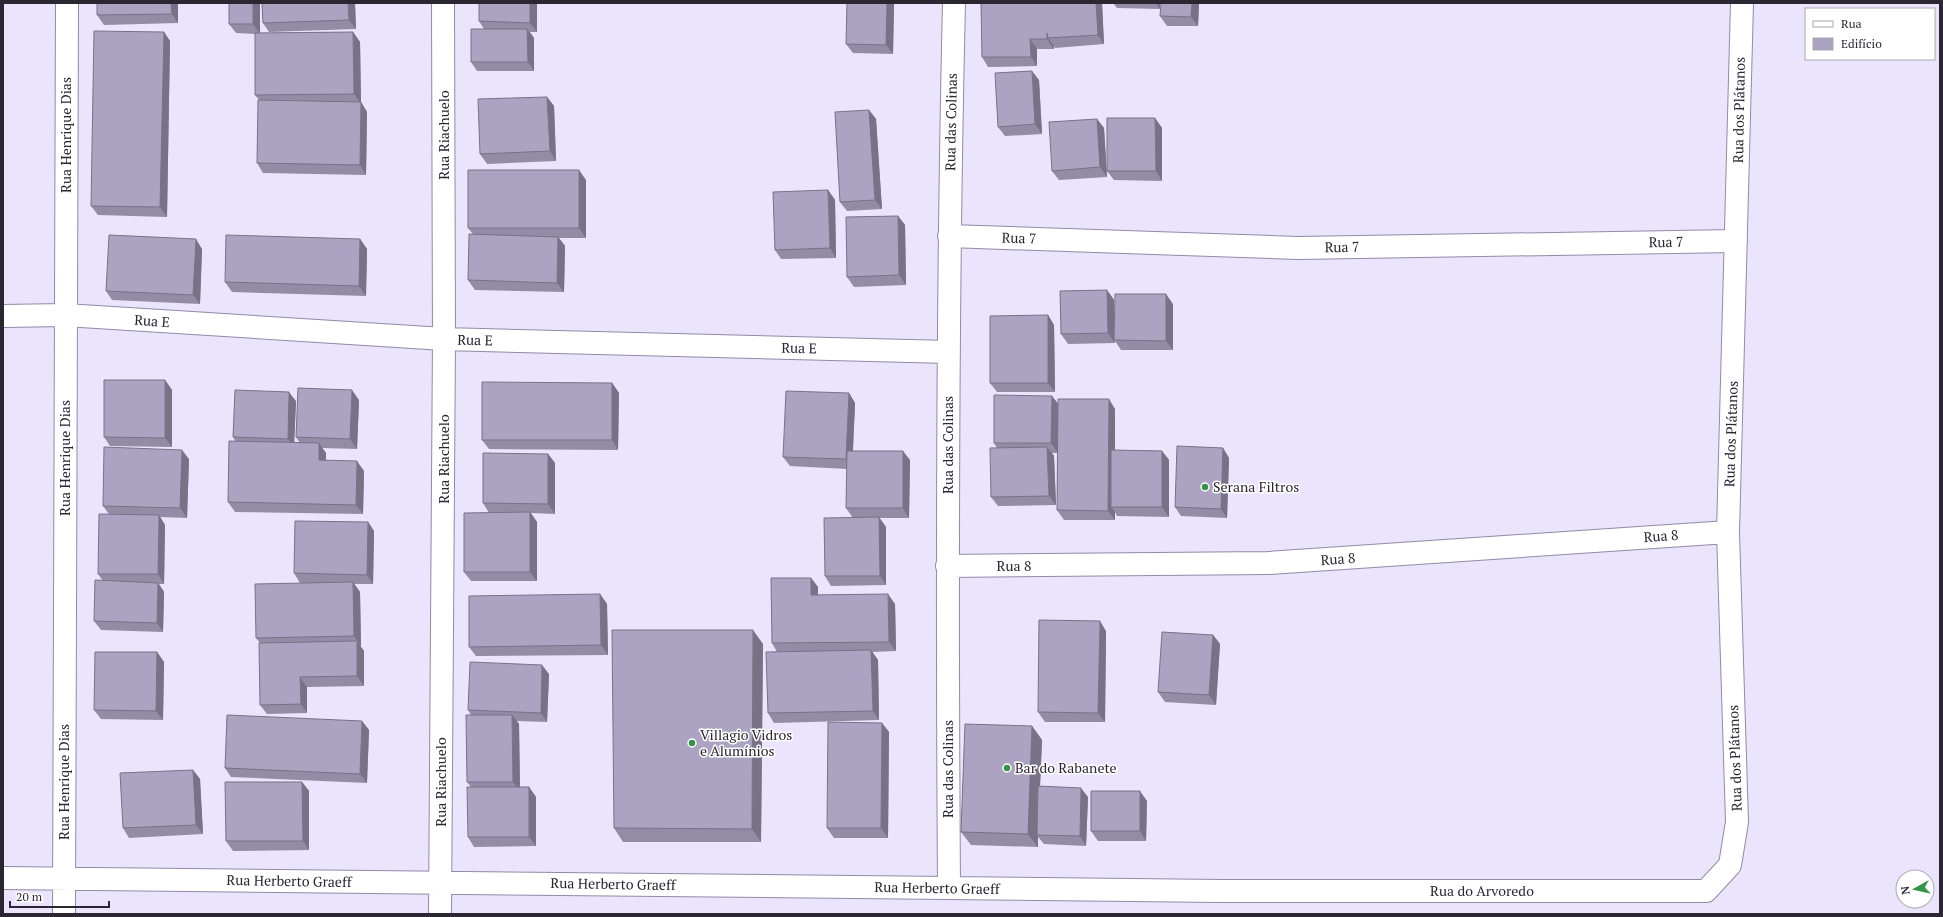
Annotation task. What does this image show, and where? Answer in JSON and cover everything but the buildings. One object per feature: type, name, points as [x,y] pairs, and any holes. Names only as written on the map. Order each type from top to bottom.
[{"type":"street","name":"Rua Henrique Dias","points":[[64,914],[67,3]]},
{"type":"street","name":"Rua Riachuelo","points":[[440,914],[444,339],[443,3]]},
{"type":"street","name":"Rua das Colinas","points":[[949,888],[947,566],[948,352],[954,3]]},
{"type":"street","name":"Rua dos Plátanos","points":[[1730,865],[1737,822],[1728,532],[1742,3]]},
{"type":"street","name":"Rua 7","points":[[949,236],[1298,248],[1736,241]]},
{"type":"street","name":"Rua E","points":[[3,316],[65,315],[444,339],[948,352]]},
{"type":"street","name":"Rua 8","points":[[947,566],[1268,563],[1728,532]]},
{"type":"street","name":"Rua do Arvoredo","points":[[1222,890],[1706,891],[1730,865]]},
{"type":"street","name":"Rua Herberto Graeff","points":[[3,878],[1222,890]]},
{"type":"place","name":"Serana Filtros","points":[[1205,487]]},
{"type":"place","name":"Villagio Vidros e Alumínios","points":[[692,743]]},
{"type":"place","name":"Bar do Rabanete","points":[[1007,768]]}]
